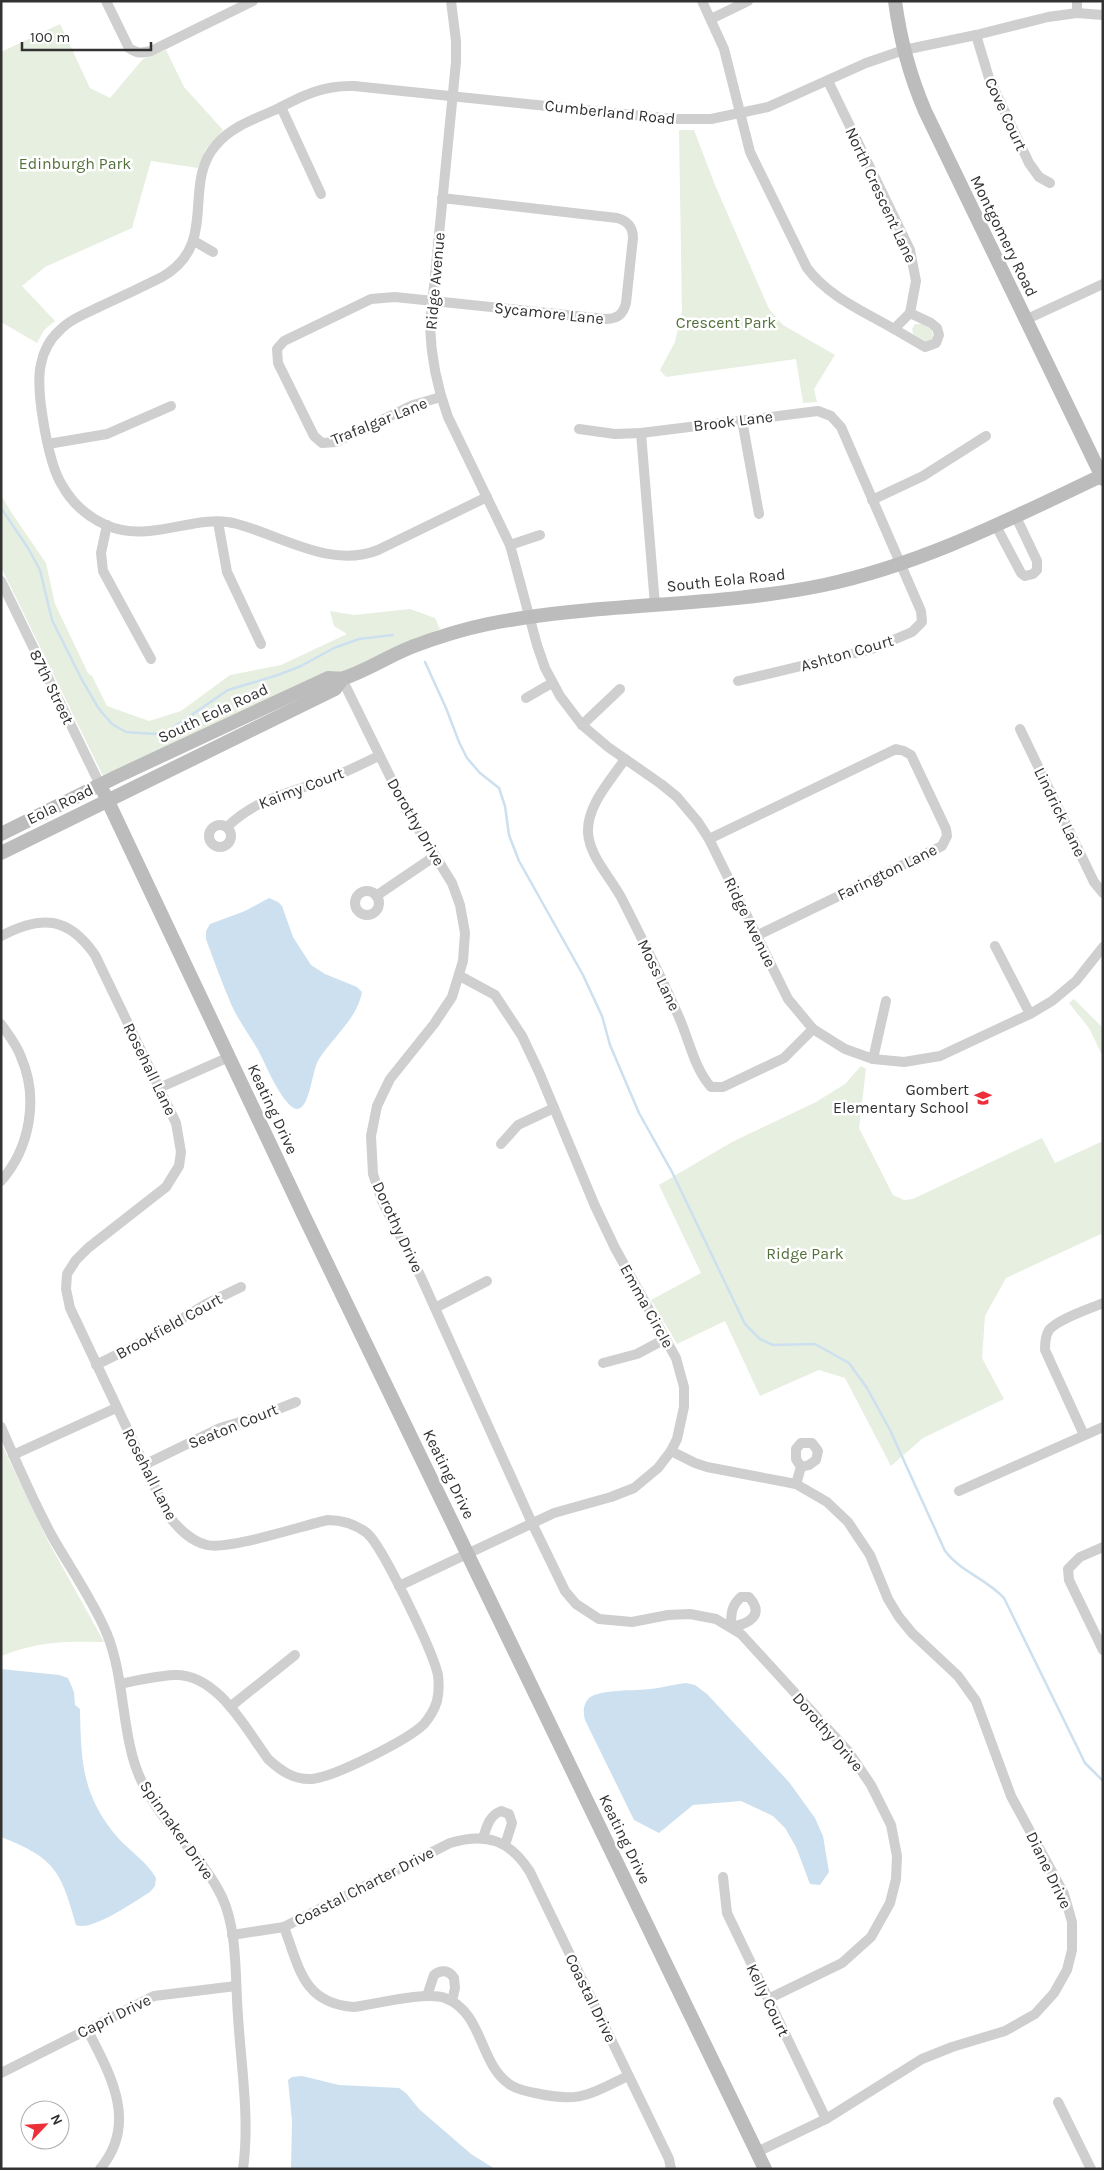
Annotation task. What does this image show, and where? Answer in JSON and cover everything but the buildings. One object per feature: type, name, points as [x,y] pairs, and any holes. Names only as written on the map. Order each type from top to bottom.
[{"type":"street","points":[[106,1],[129,48],[135,53],[151,52],[252,1]]},
{"type":"street","name":"Ridge Avenue","points":[[451,1],[456,40],[453,96],[432,301],[430,326],[432,353],[440,397],[451,424],[510,545],[537,645],[552,683],[570,711],[582,725],[677,797],[694,817],[709,839],[788,999],[813,1029],[845,1050],[873,1059],[911,1062],[940,1056],[1030,1014],[1052,1001],[1070,988],[1101,953]]},
{"type":"street","points":[[702,1],[724,49],[750,152],[808,268],[819,282],[838,297],[925,347],[936,343],[939,335],[937,328],[910,313],[894,329]]},
{"type":"street","points":[[711,19],[748,1]]},
{"type":"street","name":"Montgomery Road","points":[[895,1],[910,73],[925,111],[1102,476]]},
{"type":"street","points":[[1077,1],[1077,13]]},
{"type":"street","name":"Cumberland Road","points":[[487,497],[378,550],[359,556],[326,554],[236,524],[218,522],[148,532],[127,530],[107,525],[82,510],[68,494],[56,473],[48,444],[39,378],[41,363],[52,339],[68,322],[171,272],[185,259],[194,241],[205,163],[214,146],[229,132],[318,90],[337,86],[672,119],[711,119],[768,107],[866,63],[904,50],[1048,17],[1077,13],[1103,15]]},
{"type":"street","name":"Cove Court","points":[[976,35],[988,78],[1029,164],[1039,177],[1050,184]]},
{"type":"street","name":"North Crescent Lane","points":[[828,80],[910,250],[916,281],[910,313]]},
{"type":"street","points":[[281,106],[322,194]]},
{"type":"street","name":"Sycamore Lane","points":[[432,301],[605,319],[616,318],[625,310],[634,238],[628,223],[617,218],[442,198]]},
{"type":"street","points":[[194,241],[213,252]]},
{"type":"street","points":[[1025,320],[1103,284]]},
{"type":"street","name":"Trafalgar Lane","points":[[432,301],[387,296],[371,299],[284,341],[277,349],[278,363],[314,436],[322,443],[336,442],[413,405],[440,397]]},
{"type":"street","points":[[48,444],[107,434],[171,406]]},
{"type":"street","name":"Brook Lane","points":[[579,430],[615,434],[641,433],[818,411],[831,416],[841,427],[901,565]]},
{"type":"street","points":[[742,420],[759,514]]},
{"type":"street","points":[[641,433],[655,605]]},
{"type":"street","points":[[872,500],[923,476],[986,436]]},
{"type":"street","name":"South Eola Road","points":[[103,793],[335,689],[342,679],[415,645],[485,625],[530,618],[798,590],[864,576],[901,565],[949,547],[1102,476]]},
{"type":"street","points":[[996,526],[1021,573],[1025,576],[1033,574],[1037,570],[1037,561],[1016,516]]},
{"type":"street","points":[[218,522],[227,572],[261,644]]},
{"type":"street","points":[[107,525],[101,553],[103,571],[151,659]]},
{"type":"street","points":[[510,545],[540,535]]},
{"type":"street","name":"Ashton Court","points":[[738,681],[872,649],[912,632],[922,622],[921,611],[901,565]]},
{"type":"street","name":"87th Street","points":[[1,580],[103,793]]},
{"type":"street","name":"Dorothy Drive","points":[[342,679],[406,809],[452,884],[464,920],[465,947],[460,976],[452,997],[390,1079],[377,1106],[370,1136],[372,1168],[377,1188],[435,1308],[532,1523],[565,1591],[576,1604],[599,1619],[632,1622],[668,1615],[690,1614],[716,1619],[741,1634],[858,1765],[888,1817],[894,1836],[897,1856],[893,1896],[883,1918],[867,1941],[842,1963],[768,1999]]},
{"type":"street","points":[[526,698],[552,683]]},
{"type":"street","points":[[582,725],[620,689]]},
{"type":"street","name":"Lindrick Lane","points":[[1020,729],[1094,882],[1103,893]]},
{"type":"street","name":"Farington Lane","points":[[709,839],[896,749],[904,751],[911,756],[944,822],[947,836],[942,846],[756,936]]},
{"type":"street","name":"Kaimy Court","points":[[227,827],[239,816],[261,802],[331,778],[379,756]]},
{"type":"street","name":"Moss Lane","points":[[625,759],[591,812],[588,829],[589,842],[626,909],[677,1012],[702,1077],[711,1087],[723,1087],[788,1055],[813,1029]]},
{"type":"street","name":"Eola Road","points":[[1,834],[103,793]]},
{"type":"street","name":"Eola Road","points":[[1,853],[103,793]]},
{"type":"street","name":"Keating Drive","points":[[103,793],[765,2169]]},
{"type":"street","points":[[376,896],[435,856]]},
{"type":"street","name":"Rosehall Lane","points":[[1,936],[30,923],[46,922],[61,925],[86,942],[95,955],[176,1123],[181,1152],[175,1174],[166,1187],[88,1248],[76,1260],[68,1274],[66,1289],[70,1308],[168,1515],[179,1529],[194,1540],[208,1545],[222,1545],[328,1520],[340,1520],[352,1524],[373,1540],[381,1551],[434,1663],[438,1676],[439,1690],[433,1713],[411,1735],[339,1771],[311,1779],[298,1778],[286,1774],[268,1759],[230,1708],[215,1690],[205,1683],[191,1677],[176,1674],[120,1684]]},
{"type":"street","points":[[995,946],[1030,1014]]},
{"type":"street","name":"Emma Circle","points":[[399,1586],[561,1510],[611,1497],[634,1488],[658,1468],[672,1450],[683,1416],[684,1387],[679,1367],[594,1206],[530,1053],[503,1004],[490,991],[460,976]]},
{"type":"street","points":[[873,1059],[886,1001]]},
{"type":"street","points":[[1,1024],[21,1056],[28,1075],[30,1105],[29,1127],[20,1153],[1,1181]]},
{"type":"street","points":[[159,1088],[229,1056]]},
{"type":"street","points":[[501,1144],[518,1125],[554,1108]]},
{"type":"street","points":[[435,1308],[487,1281]]},
{"type":"street","name":"Brookfield Court","points":[[96,1365],[150,1338],[206,1304],[241,1287]]},
{"type":"street","points":[[1084,1435],[1045,1345],[1046,1336],[1054,1326],[1103,1303]]},
{"type":"street","points":[[603,1363],[637,1354],[665,1339]]},
{"type":"street","name":"Seaton Court","points":[[144,1465],[220,1428],[263,1415],[296,1402]]},
{"type":"street","points":[[13,1455],[116,1408]]},
{"type":"street","name":"Spinnaker Drive","points":[[1,1426],[46,1524],[99,1618],[115,1658],[130,1744],[141,1782],[213,1880],[223,1899],[232,1935],[236,1986],[246,2132],[243,2169]]},
{"type":"street","points":[[959,1491],[1103,1427]]},
{"type":"street","name":"Diane Drive","points":[[672,1450],[695,1463],[708,1467],[796,1484],[827,1502],[848,1522],[870,1555],[888,1599],[899,1618],[912,1633],[958,1676],[974,1697],[982,1713],[1012,1796],[1064,1894],[1071,1916],[1073,1936],[1067,1970],[1054,1993],[1035,2014],[1005,2031],[952,2047],[922,2059],[826,2119],[757,2152]]},
{"type":"street","points":[[796,1484],[801,1467]]},
{"type":"street","points":[[1103,1547],[1080,1557],[1068,1569],[1069,1580],[1103,1650]]},
{"type":"street","points":[[230,1708],[295,1655]]},
{"type":"street","points":[[483,1838],[489,1820],[495,1813],[501,1811],[509,1814],[512,1823],[505,1845]]},
{"type":"street","name":"Coastal Charter Drive","points":[[232,1935],[284,1927],[450,1843],[463,1839],[483,1838],[495,1841]]},
{"type":"street","name":"Coastal Drive","points":[[495,1841],[515,1851],[530,1872],[672,2169]]},
{"type":"street","name":"Kelly Court","points":[[723,1877],[727,1913],[826,2119]]},
{"type":"street","points":[[284,1927],[304,1980],[314,1993],[331,2003],[354,2007],[427,1996],[439,1996],[452,2001],[473,2022],[500,2076],[518,2089],[569,2099],[591,2094],[628,2076]]},
{"type":"street","points":[[427,1996],[434,1975],[446,1971],[454,1978],[455,1988],[452,2001]]},
{"type":"street","name":"Capri Drive","points":[[1,2073],[154,1996],[236,1986]]},
{"type":"street","points":[[87,2029],[114,2084],[119,2109],[114,2147],[109,2159],[100,2169]]},
{"type":"street","points":[[1058,2102],[1091,2169]]},
{"type":"green space","name":"Edinburgh Park","points":[[60,24],[90,88],[110,98],[143,59],[166,50],[184,87],[223,130],[206,149],[198,168],[151,161],[132,228],[45,267],[22,286],[55,321],[44,330],[37,343],[1,322],[1,52]]},
{"type":"green space","name":"Crescent Park","points":[[679,130],[694,130],[715,185],[769,309],[783,325],[835,355],[814,389],[817,402],[803,403],[796,359],[666,377],[660,370],[675,342],[682,311]]},
{"type":"green space","points":[[915,324],[922,324],[932,330],[933,338],[927,342],[913,334],[912,329]]},
{"type":"green space","points":[[1,495],[46,563],[55,604],[88,673],[92,676],[107,706],[149,721],[181,711],[230,675],[281,665],[347,634],[334,626],[330,611],[354,615],[410,609],[435,618],[440,629],[105,780],[1,567]]},
{"type":"green space","points":[[1074,999],[1103,1028],[1103,1057],[1089,1028],[1069,1003]]},
{"type":"green space","name":"Ridge Park","points":[[861,1066],[866,1069],[859,1128],[893,1195],[904,1200],[913,1199],[1042,1138],[1055,1163],[1103,1141],[1103,1233],[1006,1278],[985,1316],[982,1358],[1004,1399],[923,1438],[891,1466],[845,1378],[819,1370],[760,1396],[725,1321],[677,1344],[651,1300],[701,1273],[659,1185],[732,1142],[816,1102],[845,1084]]},
{"type":"green space","points":[[1,1443],[48,1541],[104,1642],[52,1643],[28,1647],[1,1656]]},
{"type":"water","points":[[269,898],[282,906],[293,937],[311,965],[325,974],[357,987],[362,992],[350,1019],[319,1059],[305,1103],[297,1109],[293,1108],[279,1092],[258,1050],[234,1010],[206,939],[206,931],[210,924],[245,911]]},
{"type":"water","points":[[1,1669],[59,1675],[68,1678],[74,1692],[75,1705],[80,1709],[83,1762],[86,1778],[97,1808],[119,1839],[148,1867],[156,1878],[155,1886],[150,1892],[92,1924],[76,1925],[66,1891],[60,1879],[45,1860],[33,1852],[1,1837]]},
{"type":"water","points":[[686,1683],[695,1685],[707,1694],[789,1782],[815,1818],[823,1836],[829,1872],[820,1885],[810,1884],[796,1847],[785,1828],[773,1816],[741,1801],[693,1805],[659,1833],[634,1820],[585,1720],[586,1703],[589,1698],[601,1693],[651,1689]]},
{"type":"water","points":[[302,2076],[339,2085],[399,2088],[406,2093],[419,2109],[471,2154],[495,2169],[291,2169],[292,2121],[288,2080],[292,2077]]},
{"type":"waterway","points":[[1,508],[28,548],[40,570],[52,620],[82,680],[99,709],[112,724],[126,732],[155,734],[168,731],[228,690],[278,675],[301,666],[334,648],[359,639],[393,635]]},
{"type":"waterway","points":[[425,662],[467,758],[480,773],[499,788],[505,806],[509,835],[519,861],[583,975],[602,1016],[610,1045],[639,1113],[672,1172],[745,1324],[760,1339],[773,1345],[815,1344],[849,1363],[867,1388],[890,1430],[945,1551],[958,1564],[989,1585],[1004,1598],[1085,1763],[1103,1781]]},
{"type":"place","name":"Gombert Elementary School","points":[[983,1098]]}]
